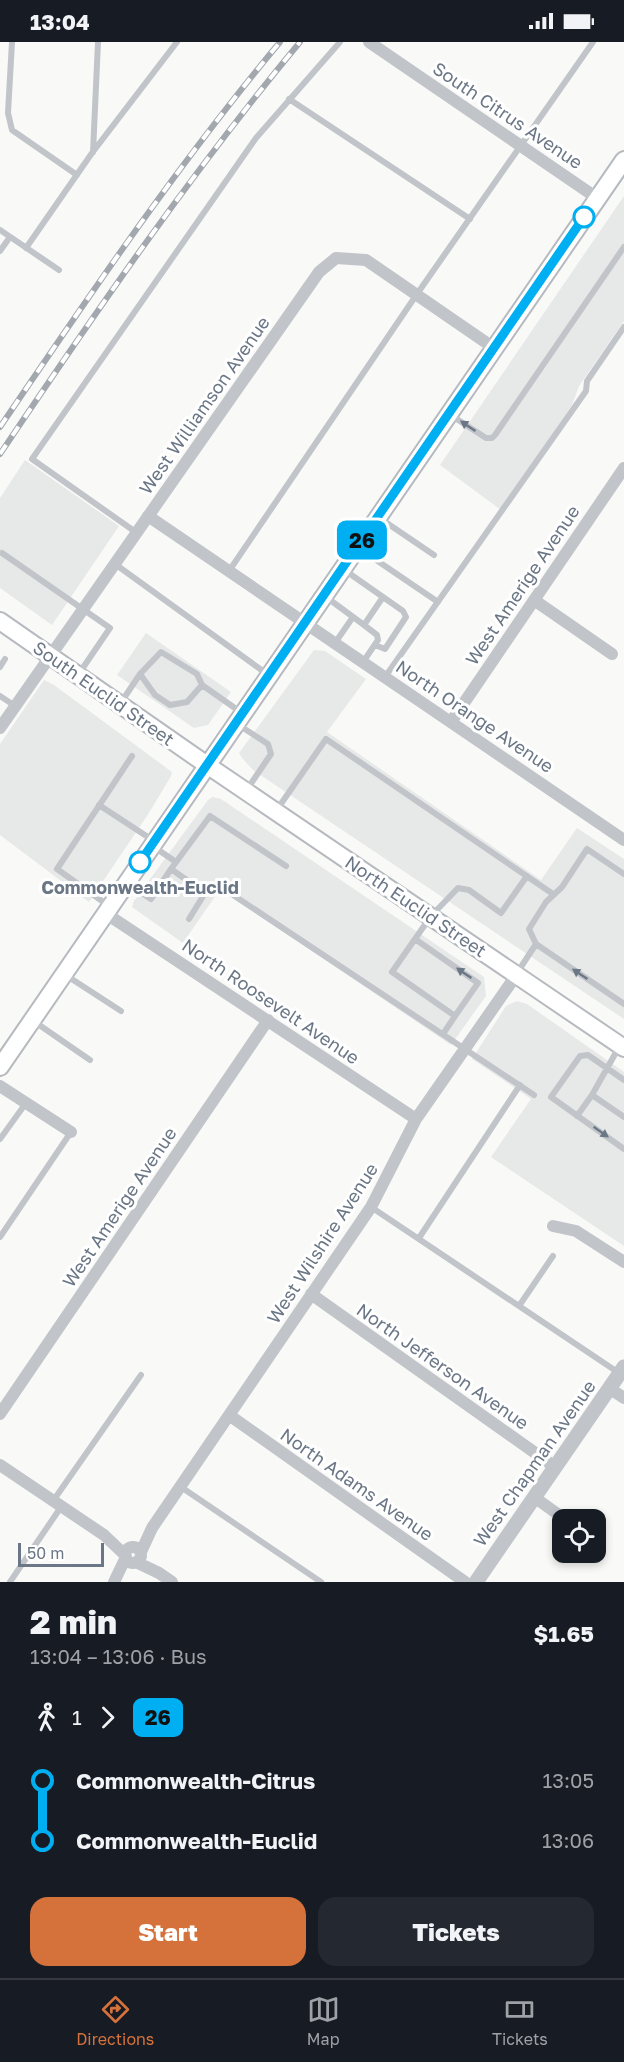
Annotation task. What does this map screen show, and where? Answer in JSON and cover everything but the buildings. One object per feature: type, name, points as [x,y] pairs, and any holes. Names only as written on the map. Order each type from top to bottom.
[{"type":"main road","points":[[0,1066],[624,160]]},
{"type":"main road","name":"South Euclid Street","points":[[0,621],[207,765]]},
{"type":"main road","name":"North Euclid Street","points":[[207,765],[622,1046]]},
{"type":"street","name":"South Citrus Avenue","points":[[369,42],[597,198]]},
{"type":"street","name":"West Williamson Avenue","points":[[0,728],[319,272],[336,258],[366,260],[494,348]]},
{"type":"street","name":"West Amerige Avenue","points":[[450,722],[534,600],[620,484],[624,468]]},
{"type":"street","name":"North Orange Avenue","points":[[148,516],[624,840]]},
{"type":"street","points":[[534,600],[612,654]]},
{"type":"street","name":"North Roosevelt Avenue","points":[[107,910],[417,1119]]},
{"type":"street","name":"West Wilshire Avenue","points":[[114,1582],[371,1207],[417,1119],[517,974]]},
{"type":"street","name":"West Amerige Avenue","points":[[0,1414],[268,1020]]},
{"type":"street","points":[[0,1086],[71,1132]]},
{"type":"street","points":[[553,1226],[576,1231],[624,1262]]},
{"type":"street","name":"North Jefferson Avenue","points":[[311,1294],[555,1467]]},
{"type":"street","name":"West Chapman Avenue","points":[[476,1582],[622,1370]]},
{"type":"street","points":[[609,1388],[624,1398]]},
{"type":"street","name":"North Adams Avenue","points":[[229,1415],[465,1582]]},
{"type":"street","points":[[0,1465],[172,1582]]},
{"type":"street","points":[[534,1497],[552,1510]]},
{"type":"lane","points":[[12,42],[8,113],[12,130],[77,175]]},
{"type":"lane","points":[[93,153],[98,42]]},
{"type":"lane","points":[[26,248],[93,153],[177,42]]},
{"type":"lane","points":[[136,533],[32,459],[256,138],[340,42]]},
{"type":"lane","points":[[229,571],[417,294],[593,42]]},
{"type":"lane","points":[[289,99],[470,219]]},
{"type":"lane","points":[[0,230],[59,270]]},
{"type":"lane","points":[[0,251],[10,237]]},
{"type":"lane","points":[[449,413],[486,438],[492,438],[624,248]]},
{"type":"lane","points":[[385,677],[586,391],[587,381],[624,327]]},
{"type":"lane","points":[[378,517],[434,555]]},
{"type":"lane","points":[[357,547],[438,602]]},
{"type":"lane","points":[[2,553],[110,628],[78,675]]},
{"type":"lane","points":[[115,564],[269,675]]},
{"type":"lane","points":[[342,568],[403,611],[406,617],[385,649],[375,645]]},
{"type":"lane","points":[[323,596],[377,635],[378,640],[363,662]]},
{"type":"lane","points":[[364,625],[382,597]]},
{"type":"lane","points":[[335,643],[353,617]]},
{"type":"lane","points":[[120,704],[140,675],[161,652],[197,674],[202,685],[268,744],[271,754],[246,791]]},
{"type":"lane","points":[[0,667],[5,659]]},
{"type":"lane","points":[[140,675],[155,695],[170,705],[188,702],[202,685]]},
{"type":"lane","points":[[0,696],[15,706]]},
{"type":"lane","points":[[276,812],[326,740],[553,894]]},
{"type":"lane","points":[[107,910],[57,869],[132,756]]},
{"type":"lane","points":[[99,805],[176,862]]},
{"type":"lane","points":[[126,883],[151,899],[210,816],[286,866]]},
{"type":"lane","points":[[624,874],[587,849],[562,887],[553,894],[529,929],[536,944],[624,1004]]},
{"type":"lane","points":[[171,869],[205,893],[189,919]]},
{"type":"lane","points":[[455,1016],[392,972],[431,916],[458,888],[469,890],[501,913],[527,876]]},
{"type":"lane","points":[[221,887],[534,1095]]},
{"type":"lane","points":[[415,939],[478,982],[442,1034]]},
{"type":"lane","points":[[517,974],[536,944]]},
{"type":"lane","points":[[63,974],[121,1011]]},
{"type":"lane","points":[[32,1020],[90,1060]]},
{"type":"lane","points":[[577,1116],[622,1046]]},
{"type":"lane","points":[[624,1080],[588,1055],[580,1056],[551,1097],[624,1149]]},
{"type":"lane","points":[[419,1238],[520,1085]]},
{"type":"lane","points":[[592,1095],[624,1117]]},
{"type":"lane","points":[[0,1138],[26,1103]]},
{"type":"lane","points":[[0,1237],[71,1132]]},
{"type":"lane","points":[[371,1207],[519,1306],[622,1370]]},
{"type":"lane","points":[[0,1218],[8,1224]]},
{"type":"lane","points":[[519,1306],[553,1256]]},
{"type":"lane","points":[[10,1582],[57,1504],[141,1375]]},
{"type":"lane","points":[[180,1486],[321,1582]]},
{"type":"shaded area","points":[[624,196],[624,321],[579,386],[572,405],[501,510],[440,465]]},
{"type":"shaded area","points":[[25,460],[119,526],[52,625],[0,588],[0,498]]},
{"type":"shaded area","points":[[146,633],[231,692],[208,725],[194,728],[117,675]]},
{"type":"shaded area","points":[[314,650],[325,651],[366,679],[327,732],[541,880],[577,828],[624,859],[624,1019],[253,770],[242,758],[239,753]]},
{"type":"shaded area","points":[[44,680],[172,772],[149,813],[89,902],[0,835],[0,744]]},
{"type":"shaded area","points":[[212,797],[221,799],[484,977],[486,996],[451,1045],[220,889],[183,943],[132,907],[134,901]]},
{"type":"shaded area","points":[[517,1001],[527,1004],[624,1072],[624,1246],[491,1157],[531,1099],[472,1059],[506,1006]]},
{"type":"railway","points":[[0,427],[170,183],[280,42]]},
{"type":"railway","points":[[0,454],[182,193],[300,42]]},
{"type":"bus line","name":"26","points":[[140,862],[584,217]]},
{"type":"place","name":"Commonwealth-Euclid","points":[[140,862]]}]
